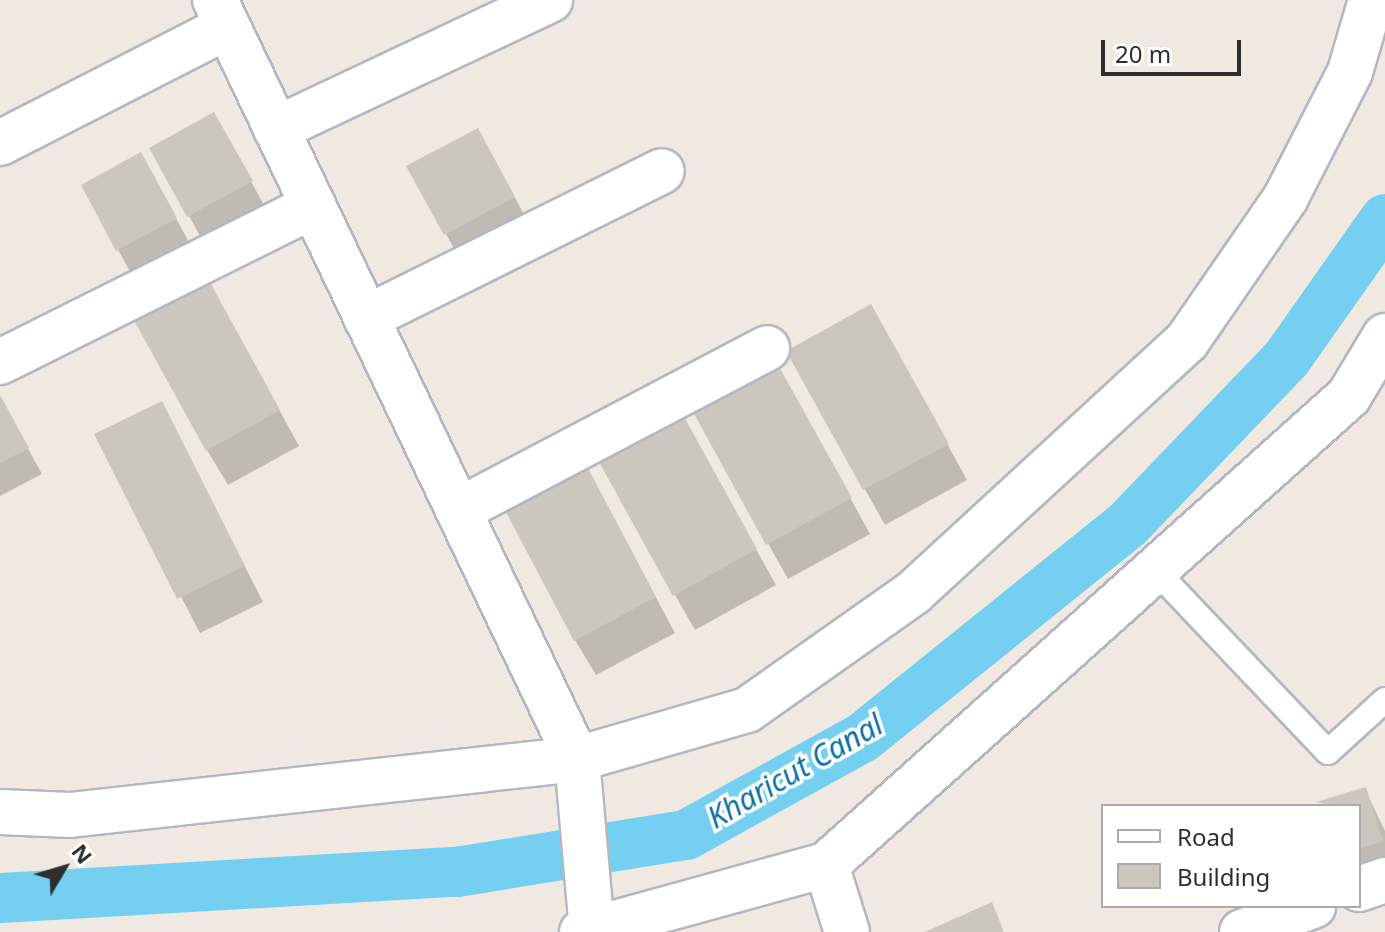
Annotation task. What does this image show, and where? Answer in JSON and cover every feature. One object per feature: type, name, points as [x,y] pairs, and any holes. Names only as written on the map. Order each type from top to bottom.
[{"type":"street","points":[[276,129],[550,0]]},
{"type":"street","points":[[0,812],[70,815],[577,759],[747,710],[914,592],[1187,341],[1285,199],[1350,72],[1371,0]]},
{"type":"street","points":[[0,143],[221,14],[577,759],[588,917],[826,865],[1349,396],[1385,336]]},
{"type":"street","points":[[366,318],[662,171]]},
{"type":"street","points":[[0,362],[313,206]]},
{"type":"street","points":[[459,510],[767,348]]},
{"type":"street","points":[[826,865],[847,932]]},
{"type":"street","points":[[1361,888],[1385,880]]},
{"type":"street","points":[[1242,932],[1308,908]]},
{"type":"lane","points":[[1155,570],[1328,752],[1385,700]]},
{"type":"building","points":[[214,112],[253,181],[187,217],[149,148]]},
{"type":"building","points":[[478,128],[515,197],[444,235],[406,166]]},
{"type":"building","points":[[141,152],[177,218],[116,251],[81,185]]},
{"type":"building","points":[[206,275],[280,410],[206,451],[131,315]]},
{"type":"building","points":[[871,304],[949,444],[863,490],[786,351]]},
{"type":"building","points":[[772,354],[852,498],[766,545],[687,401]]},
{"type":"building","points":[[0,395],[29,448],[0,463]]},
{"type":"building","points":[[162,401],[245,566],[177,599],[94,434]]},
{"type":"building","points":[[677,404],[757,549],[673,596],[593,451]]},
{"type":"building","points":[[580,453],[656,597],[574,641],[498,497]]},
{"type":"building","points":[[1366,787],[1383,841],[1361,848],[1361,804],[1316,802]]},
{"type":"building","points":[[992,902],[1004,932],[925,932]]},
{"type":"waterway","name":"Kharicut Canal","points":[[0,898],[457,872],[686,835],[862,738],[1128,524],[1287,358],[1385,219]]}]
